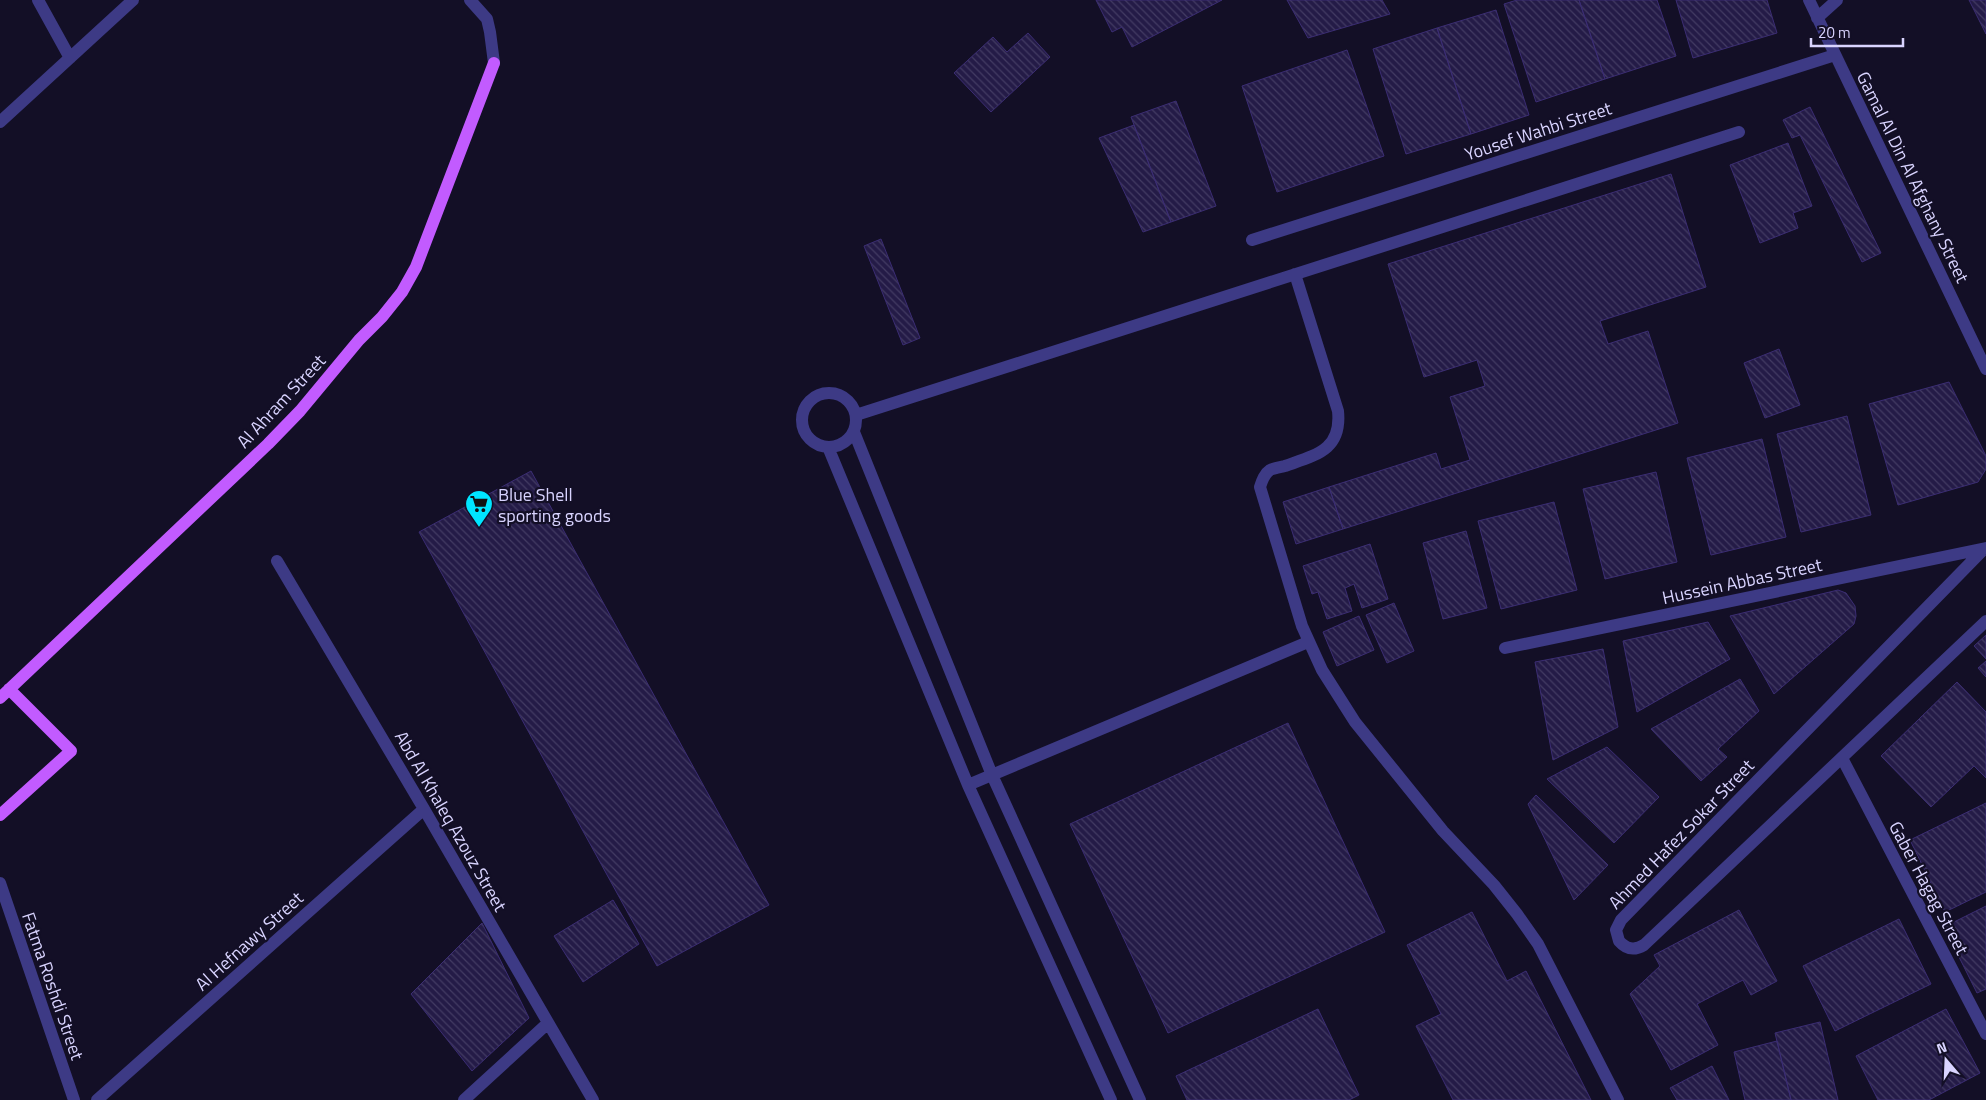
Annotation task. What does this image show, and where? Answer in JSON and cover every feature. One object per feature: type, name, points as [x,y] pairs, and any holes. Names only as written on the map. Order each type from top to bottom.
[{"type":"main road","name":"Al Ahram Street","points":[[5,694],[268,444],[300,411],[402,292],[416,267],[494,63]]},
{"type":"main road","points":[[0,815],[71,751],[5,694]]},
{"type":"street","points":[[38,0],[70,58]]},
{"type":"street","points":[[0,122],[133,0]]},
{"type":"street","points":[[470,0],[486,19],[490,32],[494,63]]},
{"type":"street","name":"Gamal Al Din Al Afghany Street","points":[[1809,0],[1986,369]]},
{"type":"street","points":[[1817,18],[1837,0]]},
{"type":"street","name":"Yousef Wahbi Street","points":[[1252,240],[1835,55]]},
{"type":"street","points":[[856,415],[1739,132]]},
{"type":"street","points":[[1295,274],[1338,411],[1339,424],[1336,436],[1329,446],[1319,454],[1270,470],[1263,478],[1260,487],[1296,609],[1308,642],[1322,670],[1355,722],[1443,831],[1494,885],[1538,944],[1618,1100]]},
{"type":"street","points":[[854,432],[841,444],[828,447],[816,444],[804,431],[802,415],[805,406],[818,395],[834,393],[843,396],[849,401],[856,415],[854,432],[992,775],[1140,1100]]},
{"type":"street","points":[[828,447],[968,785],[1111,1100]]},
{"type":"street","name":"Hussein Abbas Street","points":[[1506,648],[1985,548]]},
{"type":"street","name":"Ahmed Hafez Sokar Street","points":[[1985,548],[1621,920],[1616,930],[1619,941],[1633,949],[1644,945],[1986,620]]},
{"type":"street","name":"Abd Al Khaleq Azouz Street","points":[[277,561],[593,1100]]},
{"type":"street","points":[[968,785],[1308,642]]},
{"type":"street","name":"Gaber Hagag Street","points":[[1842,758],[1986,1034]]},
{"type":"street","name":"Al Hefnawy Street","points":[[97,1100],[424,809]]},
{"type":"street","name":"Fatma Roshdi Street","points":[[0,883],[74,1100]]},
{"type":"street","points":[[464,1100],[548,1023]]},
{"type":"building","points":[[1096,0],[1222,0],[1132,47],[1122,27],[1112,32]]},
{"type":"building","points":[[1287,0],[1382,0],[1390,14],[1308,38]]},
{"type":"building","points":[[1517,0],[1579,0],[1605,79],[1536,102],[1504,4]]},
{"type":"building","points":[[1579,0],[1657,0],[1676,56],[1605,79]]},
{"type":"building","points":[[1676,0],[1767,0],[1777,33],[1693,58]]},
{"type":"building","points":[[1969,0],[1986,0],[1986,34]]},
{"type":"building","points":[[1496,10],[1529,115],[1471,134],[1437,28]]},
{"type":"building","points":[[1437,28],[1471,134],[1406,154],[1373,49]]},
{"type":"building","points":[[1028,33],[1050,57],[991,112],[954,73],[993,37],[1007,52]]},
{"type":"building","points":[[1347,50],[1384,156],[1277,192],[1242,86]]},
{"type":"building","points":[[1176,101],[1216,206],[1171,222],[1131,117]]},
{"type":"building","points":[[1810,107],[1881,253],[1862,262],[1800,135],[1792,138],[1783,120]]},
{"type":"building","points":[[1134,125],[1171,222],[1143,232],[1099,138]]},
{"type":"building","points":[[1788,143],[1812,206],[1793,213],[1798,228],[1760,243],[1730,165]]},
{"type":"building","points":[[1671,174],[1706,287],[1600,321],[1608,344],[1648,331],[1678,423],[1343,529],[1329,487],[1436,453],[1441,469],[1470,460],[1450,397],[1485,386],[1477,360],[1424,377],[1388,264]]},
{"type":"building","points":[[881,239],[920,338],[903,345],[864,246]]},
{"type":"building","points":[[1779,349],[1800,405],[1765,418],[1744,363]]},
{"type":"building","points":[[1949,382],[1986,456],[1986,469],[1978,482],[1898,505],[1869,404]]},
{"type":"building","points":[[1847,416],[1871,515],[1801,532],[1777,434]]},
{"type":"building","points":[[1762,439],[1786,537],[1711,555],[1687,458]]},
{"type":"building","points":[[531,471],[769,905],[657,966],[419,532]]},
{"type":"building","points":[[1656,472],[1677,562],[1605,579],[1583,489]]},
{"type":"building","points":[[1329,487],[1343,529],[1296,544],[1283,502]]},
{"type":"building","points":[[1554,502],[1577,590],[1501,609],[1478,521]]},
{"type":"building","points":[[1466,531],[1487,608],[1443,619],[1423,543]]},
{"type":"building","points":[[1370,544],[1388,599],[1362,608],[1354,584],[1345,588],[1352,611],[1327,619],[1318,592],[1312,594],[1303,566]]},
{"type":"building","points":[[1838,590],[1846,593],[1855,606],[1856,616],[1854,624],[1774,694],[1730,616]]},
{"type":"building","points":[[1394,603],[1414,651],[1387,663],[1366,615]]},
{"type":"building","points":[[1359,616],[1374,650],[1337,666],[1323,632]]},
{"type":"building","points":[[1708,622],[1730,659],[1637,712],[1623,641]]},
{"type":"building","points":[[1986,635],[1986,659],[1974,646]]},
{"type":"building","points":[[1603,649],[1618,727],[1553,760],[1535,662]]},
{"type":"building","points":[[1986,661],[1986,677],[1978,668]]},
{"type":"building","points":[[1740,679],[1759,711],[1718,749],[1727,757],[1701,781],[1651,729]]},
{"type":"building","points":[[1957,682],[1986,712],[1986,778],[1974,766],[1931,807],[1881,756]]},
{"type":"building","points":[[1288,723],[1385,932],[1168,1033],[1070,824]]},
{"type":"building","points":[[1607,747],[1659,797],[1614,843],[1547,779]]},
{"type":"building","points":[[1536,795],[1608,865],[1574,900],[1528,804]]},
{"type":"building","points":[[1986,803],[1986,892],[1945,912],[1910,840]]},
{"type":"building","points":[[613,900],[639,944],[583,982],[554,936]]},
{"type":"building","points":[[1986,906],[1986,989],[1977,993],[1944,927]]},
{"type":"building","points":[[1739,910],[1777,981],[1751,995],[1743,980],[1697,1004],[1718,1045],[1671,1070],[1630,994],[1660,966],[1654,955]]},
{"type":"building","points":[[1472,912],[1507,981],[1526,971],[1591,1100],[1453,1100],[1416,1026],[1441,1014],[1407,945]]},
{"type":"building","points":[[1899,919],[1931,984],[1835,1031],[1803,966]]},
{"type":"building","points":[[482,923],[529,1018],[472,1071],[411,994]]},
{"type":"building","points":[[1318,1009],[1359,1095],[1349,1100],[1187,1100],[1176,1076]]},
{"type":"building","points":[[1946,1009],[1980,1073],[1929,1100],[1878,1100],[1856,1056]]},
{"type":"building","points":[[1820,1022],[1838,1100],[1791,1100],[1775,1033]]},
{"type":"building","points":[[1777,1041],[1791,1100],[1745,1100],[1734,1052]]},
{"type":"building","points":[[1712,1066],[1729,1100],[1677,1100],[1670,1088]]},
{"type":"place","name":"Blue Shell sporting goods","points":[[479,528]]}]
